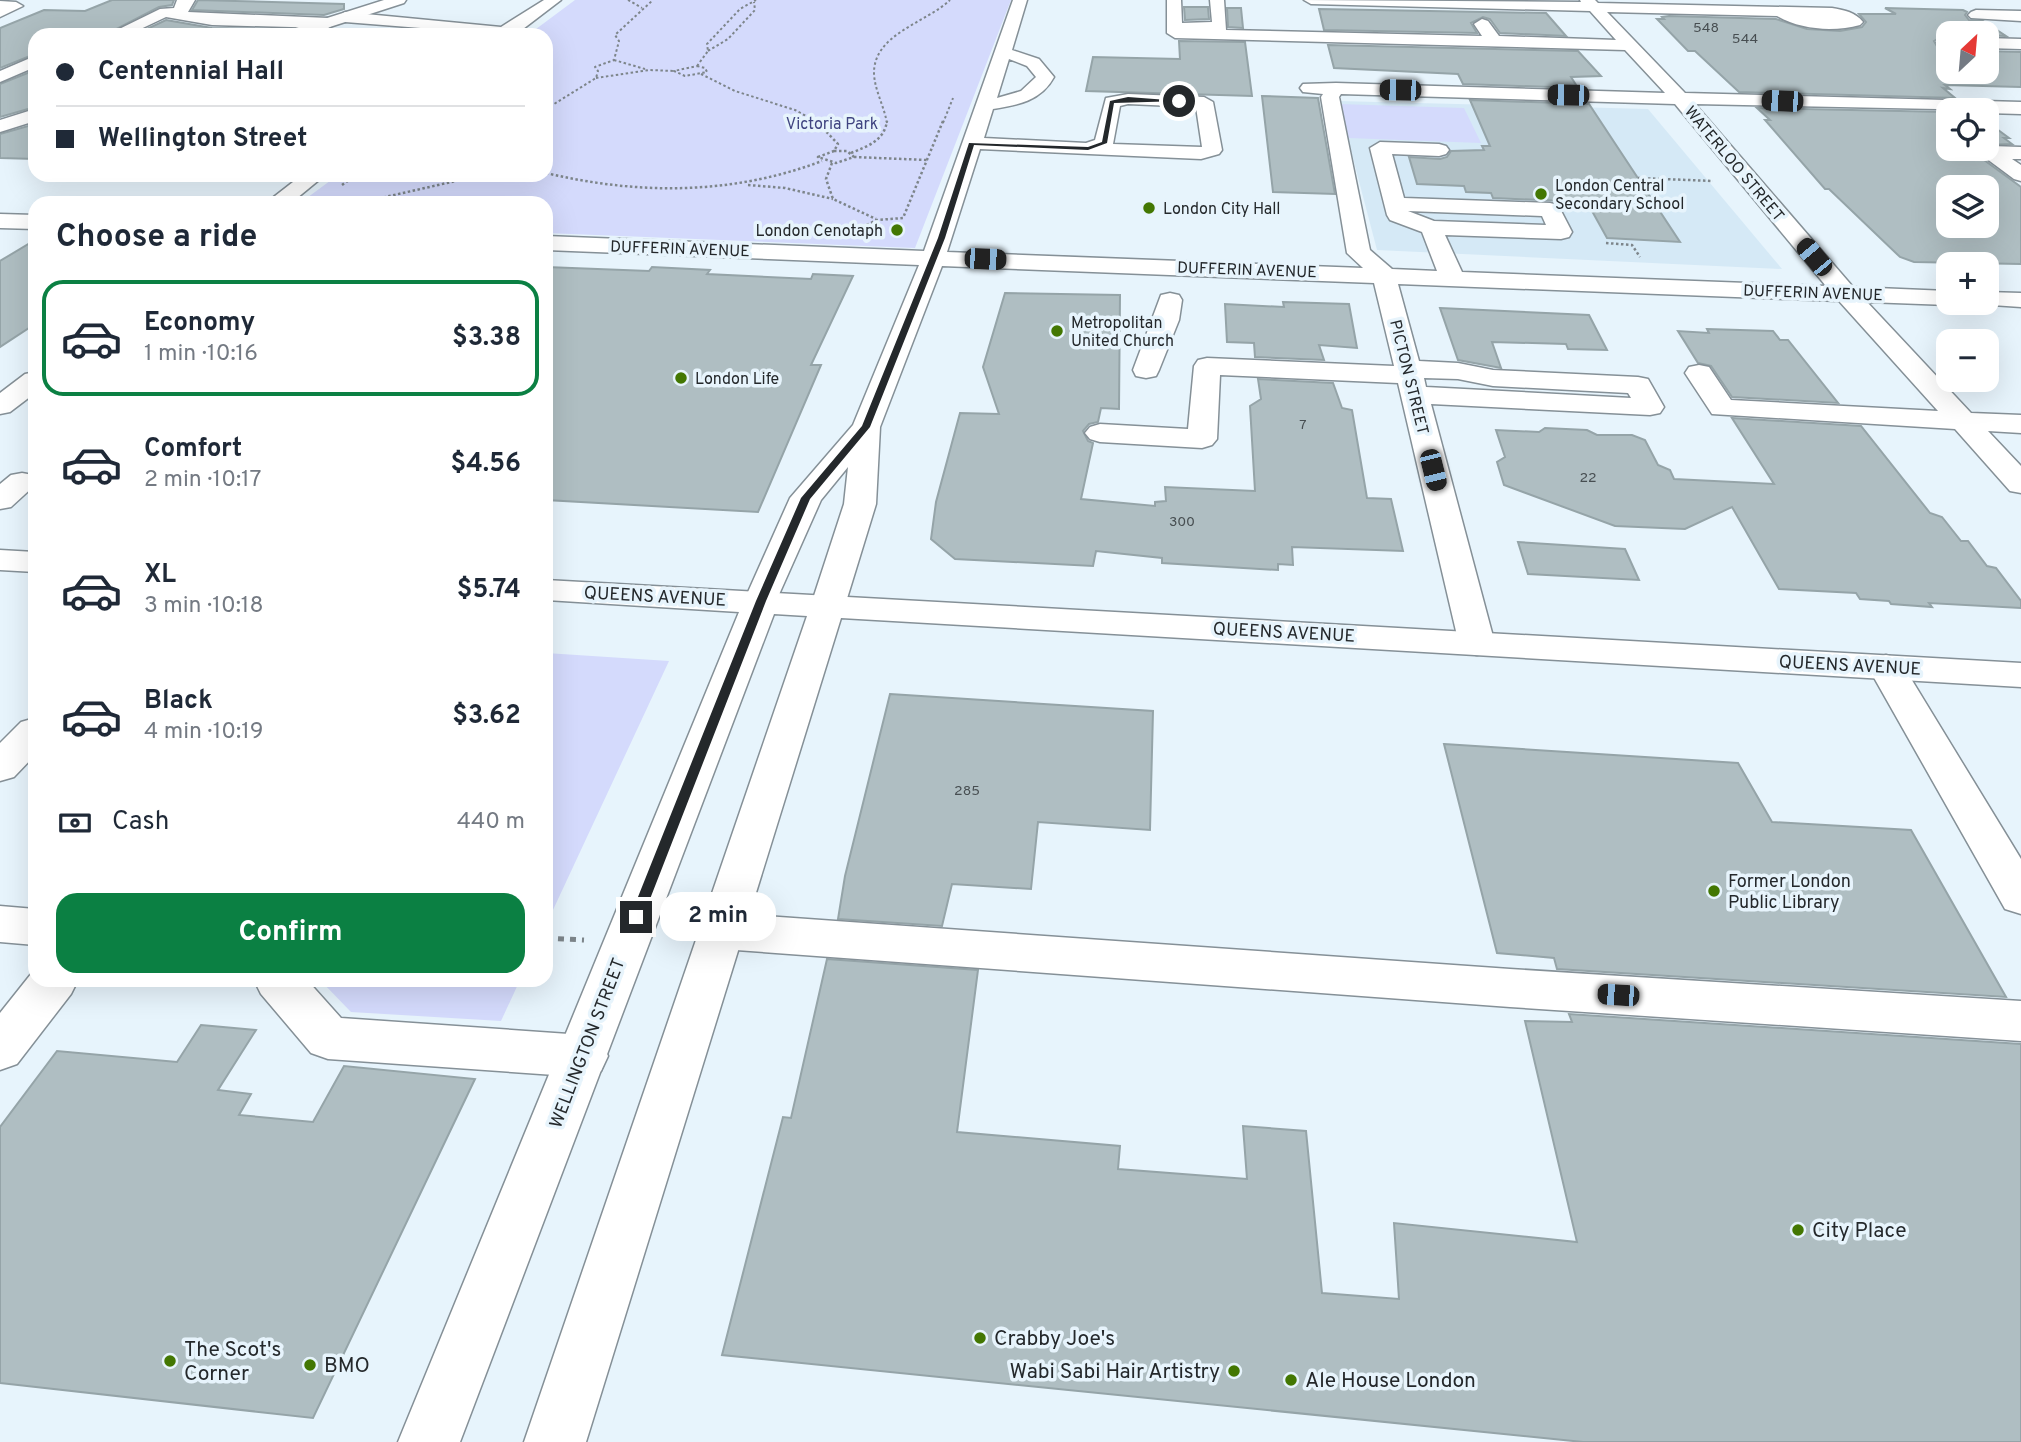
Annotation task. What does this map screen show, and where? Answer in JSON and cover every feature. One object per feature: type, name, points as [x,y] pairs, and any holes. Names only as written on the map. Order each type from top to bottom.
[{"type":"street","points":[[130,28],[164,12],[185,8],[182,3],[188,0]]},
{"type":"street","points":[[513,28],[554,0]]},
{"type":"street","name":"WELLINGTON STREET","points":[[555,1442],[860,504],[866,427],[933,258],[1020,0]]},
{"type":"street","points":[[1174,0],[1175,33],[1343,46],[1382,38],[1423,40],[1431,53],[1475,54],[1466,41],[1630,45]]},
{"type":"street","points":[[1175,26],[1220,27],[1217,0]]},
{"type":"street","points":[[1311,0],[1590,3],[1755,12],[1781,12],[1832,13],[1844,15],[1855,22],[1801,22],[1790,19],[1781,12]]},
{"type":"street","points":[[312,28],[402,1]]},
{"type":"street","name":"WATERLOO STREET","points":[[1590,3],[1680,98],[1846,294],[2021,484]]},
{"type":"street","points":[[1755,12],[1747,4],[1814,5],[1832,13]]},
{"type":"street","points":[[0,5],[16,6],[0,12]]},
{"type":"street","points":[[507,11],[535,14]]},
{"type":"street","points":[[174,12],[172,15],[178,17],[212,20],[328,23]]},
{"type":"street","points":[[1976,15],[2021,16]]},
{"type":"street","points":[[345,17],[448,28]]},
{"type":"street","points":[[1482,24],[1494,41]]},
{"type":"street","points":[[1382,38],[1392,56]]},
{"type":"street","points":[[1999,43],[2021,44]]},
{"type":"street","points":[[985,105],[1021,97],[1038,88],[1045,77],[1043,71],[1027,60],[1001,53]]},
{"type":"street","points":[[4,85],[28,66]]},
{"type":"street","points":[[1309,88],[2021,108]]},
{"type":"street","points":[[1336,88],[1330,97],[1359,253],[1384,274]]},
{"type":"street","points":[[972,143],[1088,149],[1201,153],[1212,150],[1204,102],[1128,99],[1112,102],[1104,143],[1088,149]]},
{"type":"street","points":[[1919,105],[1936,118]]},
{"type":"street","points":[[0,126],[28,117]]},
{"type":"street","points":[[1395,204],[1452,197],[1550,210],[1561,232],[1431,228],[1398,215],[1395,204],[1380,148],[1438,150]]},
{"type":"street","points":[[1999,151],[2021,153]]},
{"type":"street","points":[[1999,160],[2021,176]]},
{"type":"street","points":[[286,196],[306,182]]},
{"type":"street","points":[[0,221],[28,222]]},
{"type":"street","points":[[1431,228],[1452,277]]},
{"type":"street","name":"DUFFERIN AVENUE","points":[[553,243],[1936,298]]},
{"type":"street","name":"PICTON STREET","points":[[1384,274],[1477,644]]},
{"type":"street","points":[[1999,299],[2021,300]]},
{"type":"street","points":[[1100,433],[1202,439],[1173,360],[1166,320],[1170,300]]},
{"type":"street","points":[[1173,360],[1411,380],[1650,407],[1638,386],[1493,378],[1458,371],[1411,380]]},
{"type":"street","points":[[1699,373],[1722,408],[2021,424]]},
{"type":"street","points":[[0,406],[28,385]]},
{"type":"street","name":"WELLINGTON STREET","points":[[429,1442],[761,601],[806,498],[866,427]]},
{"type":"street","points":[[0,560],[28,562]]},
{"type":"street","name":"QUEENS AVENUE","points":[[553,590],[2021,675]]},
{"type":"street","points":[[1886,667],[2021,897]]},
{"type":"street","points":[[0,767],[28,738]]},
{"type":"street","points":[[0,923],[28,925]]},
{"type":"street","points":[[722,930],[1497,987],[2021,1021]]},
{"type":"street","points":[[0,1049],[49,987]]},
{"type":"street","points":[[284,987],[328,1038],[583,1056]]},
{"type":"path","points":[[628,0],[642,8]]},
{"type":"path","points":[[614,60],[620,47],[615,35],[653,0]]},
{"type":"path","points":[[822,161],[819,156],[834,151],[851,153],[869,147],[881,137],[888,126],[889,117],[874,90],[878,56],[898,33],[939,13],[950,0]]},
{"type":"path","points":[[708,51],[707,44],[733,16],[755,1]]},
{"type":"path","points":[[697,66],[708,51],[720,46],[755,10],[755,1]]},
{"type":"path","points":[[596,78],[598,71],[595,67],[614,60],[649,70]]},
{"type":"path","points":[[553,105],[596,78],[649,70],[674,71],[697,66],[708,70],[701,75]]},
{"type":"path","points":[[674,71],[682,76],[701,75],[726,88],[811,116],[834,137],[838,144],[834,151]]},
{"type":"path","points":[[851,153],[854,157]]},
{"type":"path","points":[[553,175],[583,184],[627,189],[668,189],[737,184],[784,176],[822,161],[843,162],[854,157],[927,160],[903,218],[877,220],[861,228]]},
{"type":"path","points":[[832,163],[826,179],[833,198]]},
{"type":"path","points":[[1638,178],[1752,183]]},
{"type":"path","points":[[390,196],[451,182]]},
{"type":"path","points":[[737,184],[785,188],[833,198],[877,220]]},
{"type":"shaded area","name":"London Central Secondary School","points":[[1338,101],[1648,109],[1782,269],[1377,250]]},
{"type":"green space","name":"Victoria Park","points":[[575,0],[1011,0],[915,248],[553,233],[553,196],[310,196],[328,182],[553,182],[553,28],[537,28]]},
{"type":"green space","points":[[1338,104],[1464,108],[1481,143],[1348,138]]},
{"type":"green space","points":[[553,653],[669,661],[553,910]]},
{"type":"green space","points":[[327,987],[517,987],[501,1021],[351,1012]]},
{"type":"building","points":[[112,0],[174,0],[172,5],[159,7],[118,28],[28,28],[28,57],[0,68],[0,28],[44,10],[85,11]]},
{"type":"building","points":[[198,0],[344,4],[344,9],[324,15],[192,10]]},
{"type":"building","points":[[1184,7],[1208,7],[1209,19],[1185,20]]},
{"type":"building","points":[[1227,8],[1241,8],[1243,28],[1228,27]]},
{"type":"building","points":[[1885,8],[1963,10],[1967,12],[1965,15],[1969,20],[1983,21],[1936,21],[1936,84],[1999,84],[1999,51],[2021,52],[2021,87],[1945,85],[1950,89],[1943,88],[1955,98],[1739,92],[1695,51],[1688,51],[1657,19],[1669,16],[1776,19],[1807,29],[1840,31],[1862,27],[1866,22],[1859,14],[1896,14]]},
{"type":"building","points":[[1319,9],[1546,13],[1566,36],[1500,33],[1490,19],[1483,17],[1471,23],[1477,33],[1324,30]]},
{"type":"building","points":[[166,20],[212,28],[149,28]]},
{"type":"building","points":[[1179,41],[1245,42],[1252,96],[1086,91],[1093,57],[1180,59]]},
{"type":"building","points":[[1328,45],[1578,51],[1601,76],[1571,77],[1578,88],[1463,84],[1458,74],[1334,68]]},
{"type":"building","points":[[28,73],[28,109],[0,117],[0,84]]},
{"type":"building","points":[[1262,96],[1318,98],[1335,194],[1273,192]]},
{"type":"building","points":[[1470,100],[1589,104],[1680,242],[1607,238],[1587,202],[1493,198],[1491,193],[1466,192],[1464,186],[1417,184],[1409,157],[1440,159],[1447,157],[1451,151],[1484,150],[1482,146],[1490,146]]},
{"type":"building","points":[[1757,108],[1936,112],[1936,161],[1985,161],[2021,187],[2021,264],[1999,264],[1999,252],[1936,252],[1936,262],[1914,262],[1900,257],[1829,189],[1825,189],[1765,120],[1770,120]]},
{"type":"building","points":[[28,126],[28,159],[0,158],[0,134]]},
{"type":"building","points":[[1999,131],[2009,138],[2004,138],[2012,144],[1999,144]]},
{"type":"building","points":[[28,244],[28,329],[0,347],[0,261]]},
{"type":"building","name":"London Life","points":[[553,267],[649,271],[652,267],[710,270],[707,274],[811,279],[813,274],[853,276],[811,365],[821,365],[758,512],[553,500]]},
{"type":"building","points":[[1005,293],[1120,295],[1119,409],[1101,408],[1098,422],[1089,424],[1083,431],[1088,441],[1093,443],[1081,499],[1155,506],[1155,502],[1166,501],[1165,487],[1255,491],[1250,406],[1261,399],[1258,379],[1333,383],[1342,408],[1352,410],[1367,498],[1391,499],[1403,551],[1292,547],[1293,565],[1278,564],[1278,570],[1162,563],[1162,558],[1096,551],[1093,566],[955,559],[931,539],[936,502],[960,413],[999,414],[983,367]]},
{"type":"building","points":[[1283,302],[1349,304],[1357,348],[1319,345],[1324,360],[1255,357],[1254,343],[1227,342],[1225,304],[1284,307]]},
{"type":"building","points":[[1440,308],[1589,315],[1607,350],[1568,349],[1566,344],[1492,342],[1501,368],[1458,360]]},
{"type":"building","points":[[1707,329],[1773,331],[1780,340],[1788,340],[1838,403],[1732,397],[1711,366],[1698,363],[1678,331],[1709,333]]},
{"type":"building","points":[[1732,418],[1861,426],[1930,513],[1942,517],[1961,541],[1968,541],[1987,566],[1996,568],[2021,601],[2021,608],[1929,603],[1932,607],[1891,604],[1889,601],[1860,599],[1856,593],[1779,589],[1732,507],[1685,529],[1615,526],[1504,485],[1497,462],[1505,457],[1496,430],[1587,430],[1597,435],[1632,435],[1645,440],[1658,465],[1670,470],[1674,479],[1774,484]]},
{"type":"building","points":[[1518,542],[1625,549],[1639,580],[1528,574]]},
{"type":"building","points":[[890,694],[1153,711],[1150,830],[1038,822],[1031,889],[952,884],[942,926],[838,919],[845,876]]},
{"type":"building","name":"Former London Public Library","points":[[1444,744],[1738,763],[1772,822],[1911,830],[2006,997],[1557,969],[1554,958],[1497,953]]},
{"type":"building","points":[[827,959],[978,970],[957,1132],[1120,1146],[1118,1169],[1247,1179],[1243,1126],[1306,1131],[1322,1293],[1399,1299],[1394,1223],[1577,1242],[1525,1021],[1572,1022],[1569,1014],[2021,1044],[2021,1442],[1583,1442],[722,1355],[783,1117],[791,1118]]},
{"type":"building","points":[[201,1025],[256,1030],[218,1090],[251,1094],[239,1115],[313,1122],[344,1066],[475,1079],[313,1418],[0,1383],[0,1127],[57,1051],[177,1062]]},
{"type":"place","name":"London Central Secondary School","points":[[1541,194]]},
{"type":"place","name":"London City Hall","points":[[1149,208]]},
{"type":"place","name":"London Cenotaph","points":[[897,230]]},
{"type":"place","name":"Metropolitan United Church","points":[[1057,331]]},
{"type":"place","name":"London Life","points":[[681,378]]},
{"type":"place","name":"Former London Public Library","points":[[1714,891]]},
{"type":"place","name":"City Place","points":[[1798,1230]]},
{"type":"place","name":"Crabby Joe's","points":[[980,1338]]},
{"type":"place","name":"The Scot's Corner","points":[[170,1361]]},
{"type":"place","name":"BMO","points":[[310,1365]]},
{"type":"place","name":"Wabi Sabi Hair Artistry","points":[[1234,1371]]},
{"type":"place","name":"Ale House London","points":[[1291,1380]]},
{"type":"route","points":[[636,917],[761,601],[806,498],[866,427],[941,238],[972,143],[1088,149],[1104,143],[1112,102],[1128,99],[1179,101]]}]
